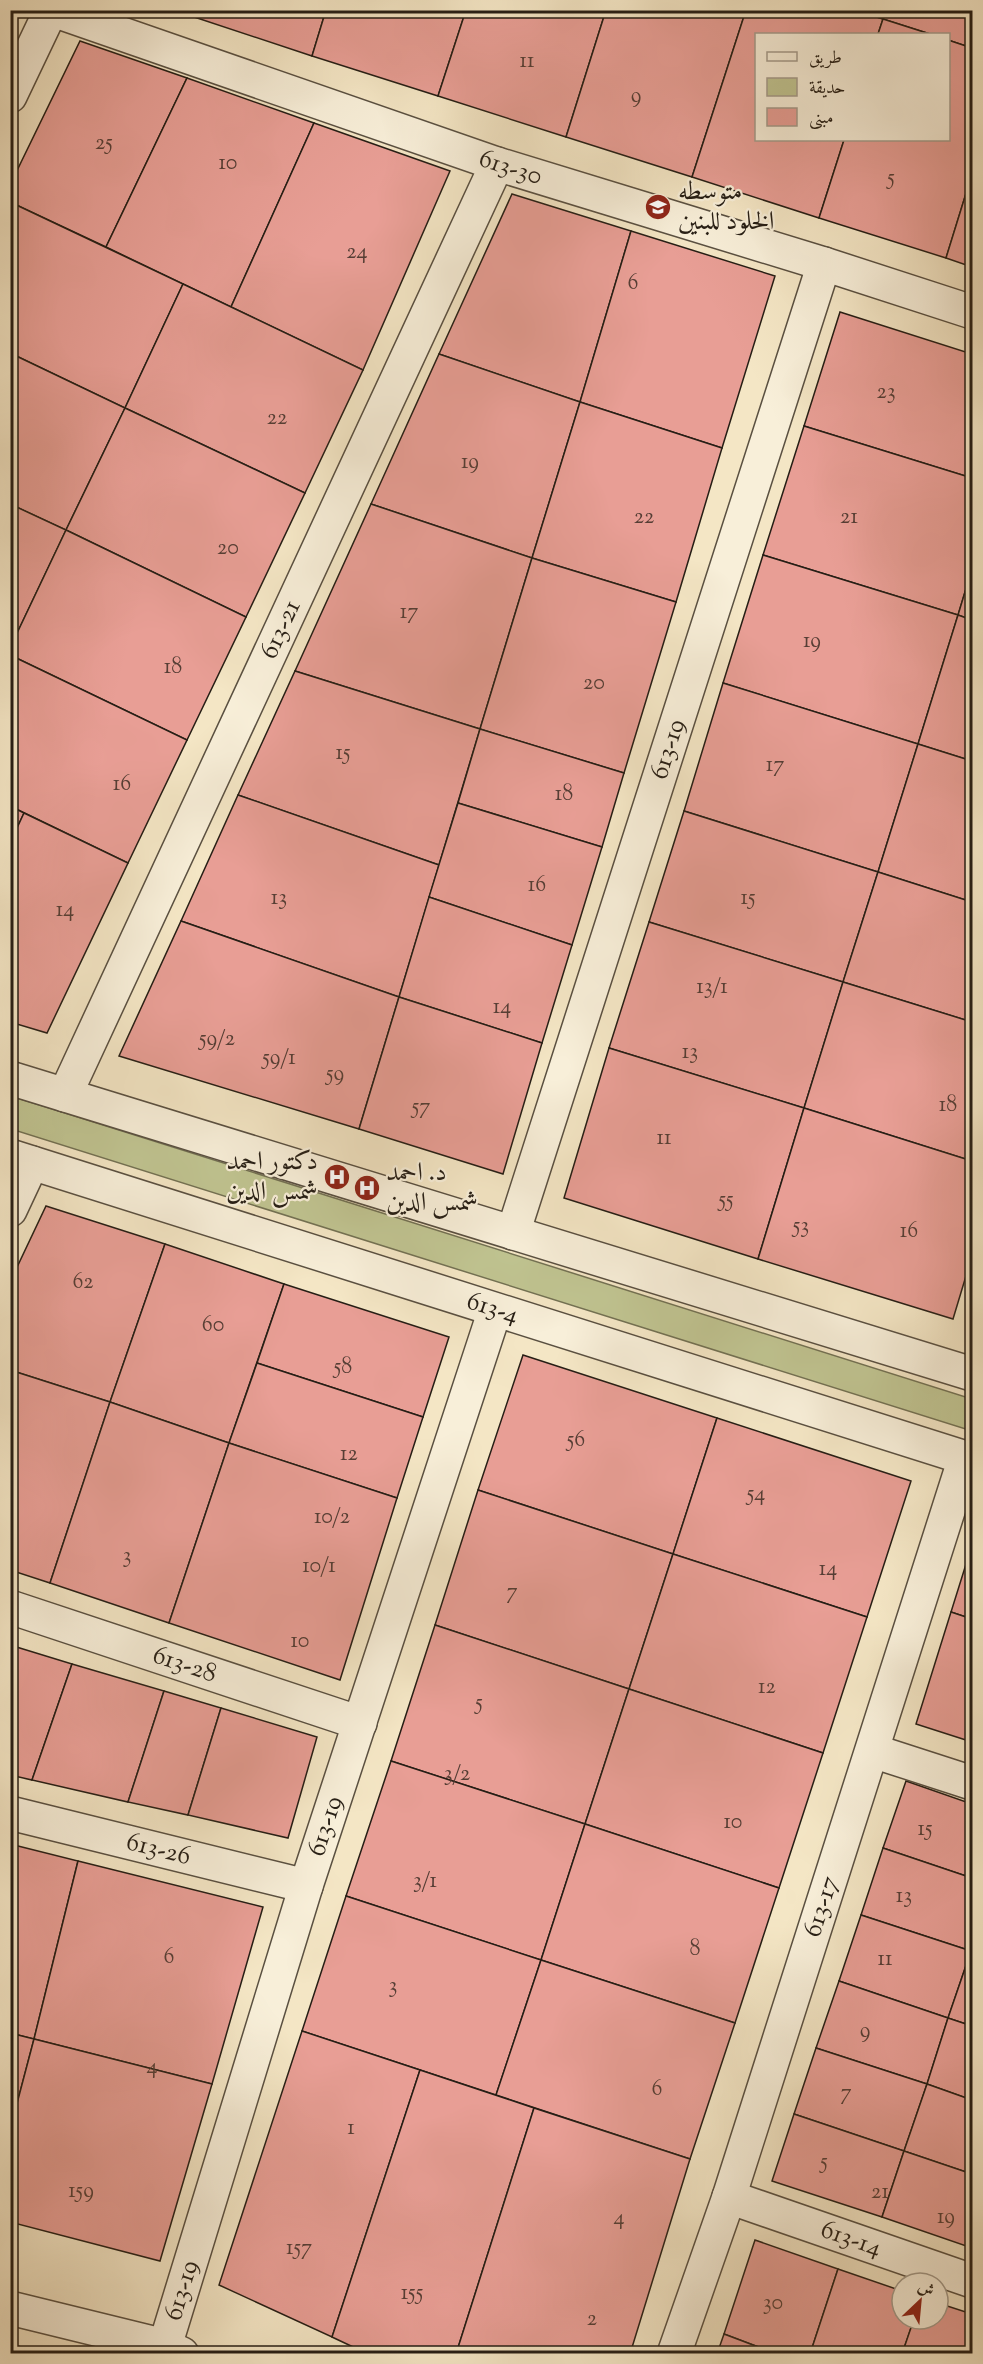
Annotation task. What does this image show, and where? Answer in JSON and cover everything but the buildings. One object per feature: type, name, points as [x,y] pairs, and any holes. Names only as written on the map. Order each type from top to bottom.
[{"type":"street","points":[[10,96],[52,10]]},
{"type":"street","name":"613-30","points":[[52,10],[497,164],[824,264],[972,312]]},
{"type":"street","name":"613-21","points":[[65,1095],[497,164]]},
{"type":"street","name":"613-19","points":[[513,1233],[824,264]]},
{"type":"street","points":[[10,1078],[972,1374]]},
{"type":"street","points":[[10,1210],[21,1159]]},
{"type":"street","name":"613-4","points":[[21,1159],[969,1459]]},
{"type":"street","name":"613-19","points":[[173,2350],[306,1886],[495,1310]]},
{"type":"street","name":"613-17","points":[[674,2354],[729,2197],[969,1459]]},
{"type":"street","name":"613-28","points":[[10,1607],[360,1723]]},
{"type":"street","points":[[873,1751],[972,1783]]},
{"type":"street","name":"613-26","points":[[10,1813],[306,1886]]},
{"type":"street","name":"613-14","points":[[729,2197],[972,2281]]},
{"type":"street","points":[[10,2307],[173,2350]]},
{"type":"green space","points":[[11,1096],[972,1399],[972,1431],[11,1129]]},
{"type":"place","name":"متوسطه الخلود للبنين","points":[[658,207]]},
{"type":"place","name":"دكتور احمد شمس الدين","points":[[337,1177]]},
{"type":"place","name":"د. احمد شمس الدين","points":[[367,1188]]}]
